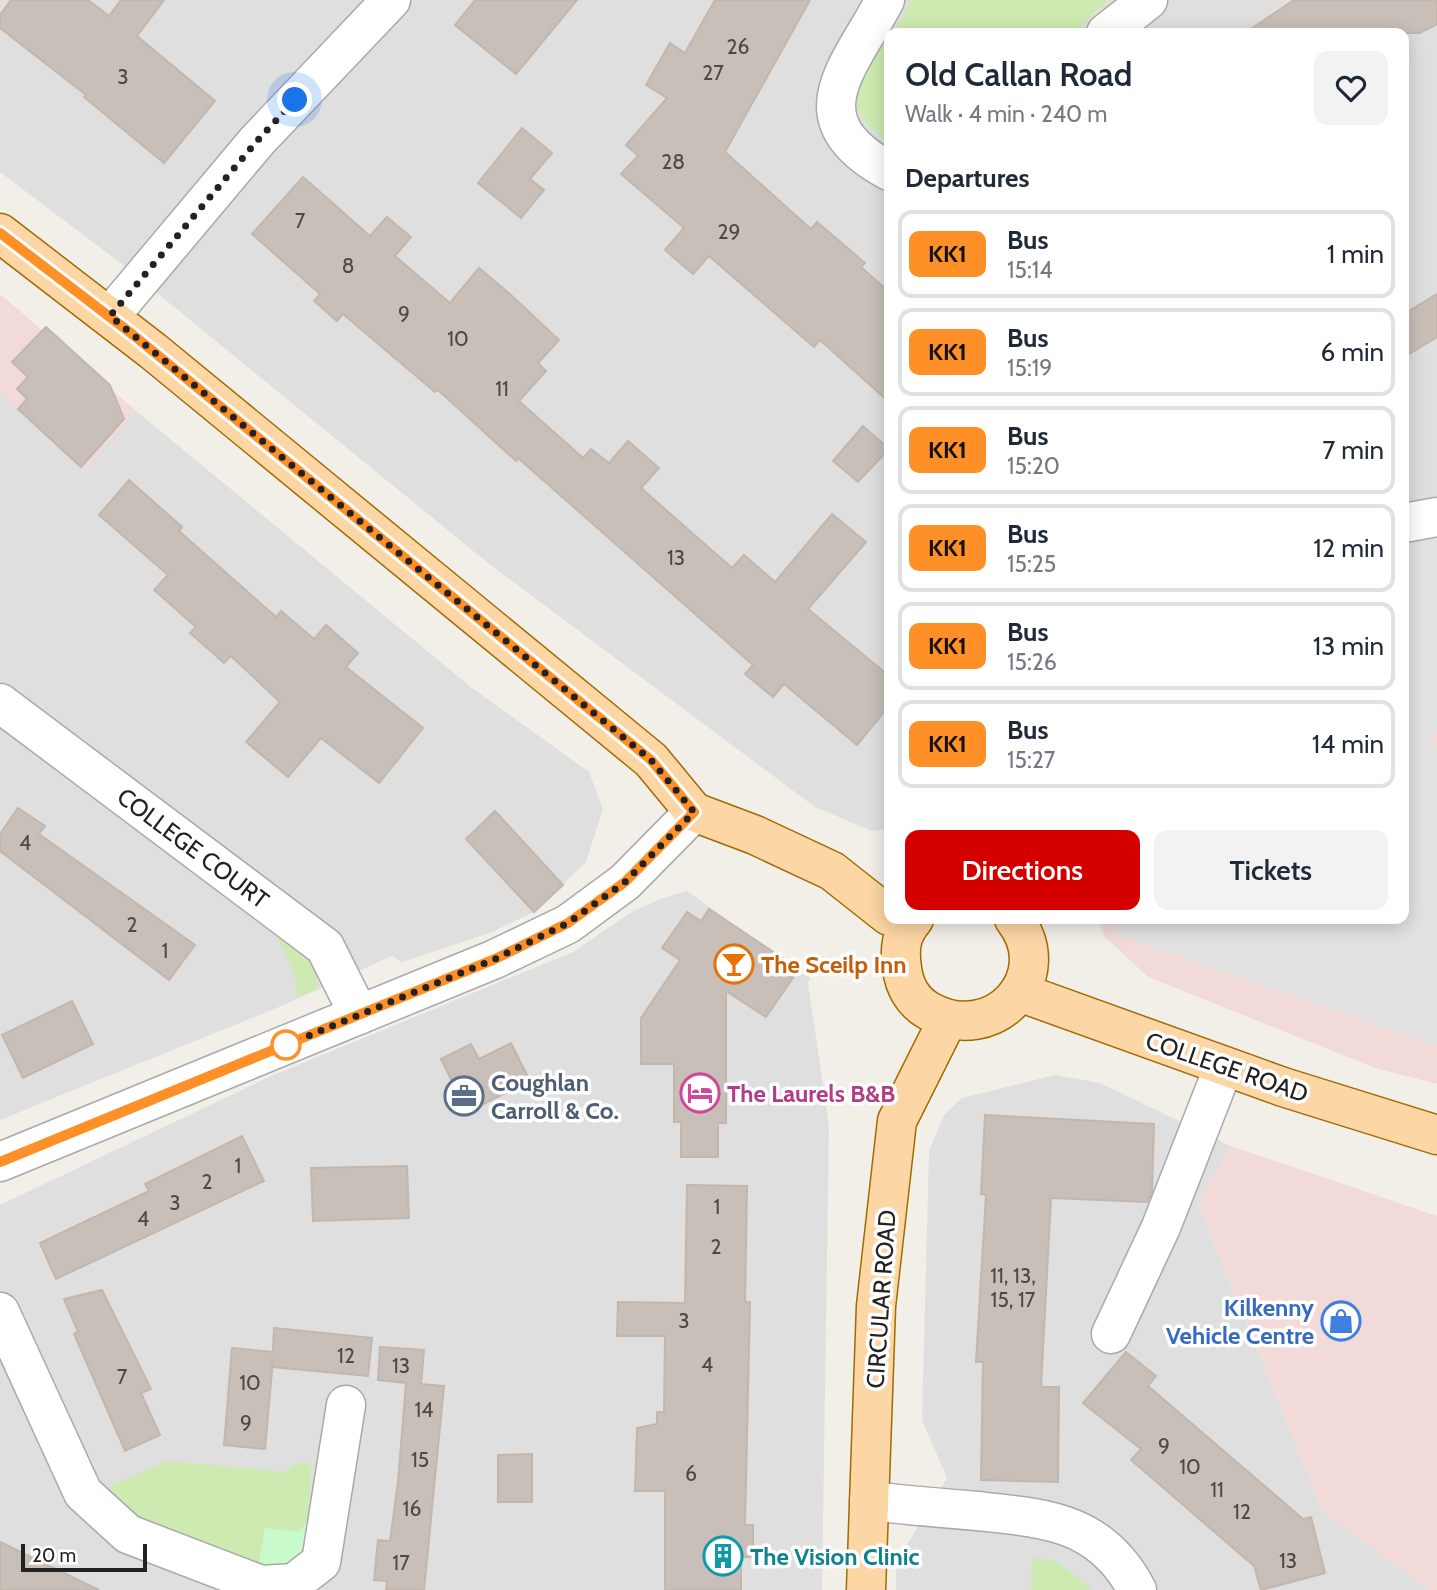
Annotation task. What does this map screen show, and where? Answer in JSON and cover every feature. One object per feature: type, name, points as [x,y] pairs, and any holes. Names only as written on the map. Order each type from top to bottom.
[{"type":"main road","points":[[0,233],[110,316],[651,760],[694,812],[755,835],[832,871],[884,909]]},
{"type":"main road","points":[[900,924],[899,950],[904,983],[921,1006],[947,1021],[975,1022],[1002,1011],[1020,992],[1029,965],[1025,933],[1018,924]]},
{"type":"main road","name":"COLLEGE ROAD","points":[[1020,992],[1224,1066],[1437,1135]]},
{"type":"main road","name":"CIRCULAR ROAD","points":[[866,1590],[877,1306],[897,1121],[947,1021]]},
{"type":"street","points":[[110,316],[257,141],[391,0]]},
{"type":"street","points":[[884,167],[855,146],[835,117],[835,96],[843,71],[885,0]]},
{"type":"street","points":[[1112,28],[1148,0]]},
{"type":"street","points":[[1409,522],[1437,517]]},
{"type":"street","name":"COLLEGE COURT","points":[[0,704],[325,947],[359,1015]]},
{"type":"street","points":[[0,1162],[495,959],[568,923],[625,882],[694,812]]},
{"type":"street","points":[[1111,1334],[1161,1227],[1224,1066]]},
{"type":"street","points":[[0,1312],[83,1493],[128,1534],[261,1586],[299,1586],[321,1562],[346,1405]]},
{"type":"street","points":[[869,1501],[1045,1518],[1075,1528],[1105,1548],[1130,1576],[1137,1590]]},
{"type":"shaded area","points":[[0,0],[1437,0],[1437,536],[1409,543],[1409,28],[884,28],[884,830],[872,831],[815,807],[488,563],[114,258],[0,172]]},
{"type":"shaded area","points":[[0,294],[135,410],[84,470],[0,392]]},
{"type":"shaded area","points":[[0,392],[84,470],[135,410],[472,688],[589,772],[603,809],[586,862],[534,912],[490,933],[402,962],[392,956],[279,1007],[0,1120]]},
{"type":"shaded area","points":[[1437,536],[1437,1084],[1375,1068],[1148,977],[1104,936],[1100,924],[1409,924],[1409,543]]},
{"type":"shaded area","points":[[1437,536],[1437,729],[1431,745],[1437,748],[1437,1046],[1112,933],[1114,924],[1409,924],[1409,543]]},
{"type":"shaded area","points":[[687,891],[810,978],[808,983],[829,1126],[822,1590],[0,1590],[0,1205],[271,1076],[573,952],[630,913],[660,899]]},
{"type":"shaded area","points":[[1055,1075],[1100,1083],[1231,1146],[1198,1204],[1323,1511],[1430,1590],[896,1590],[896,1563],[947,1478],[922,1420],[929,1151],[944,1115],[962,1098]]},
{"type":"shaded area","name":"Kilkenny Vehicle Centre","points":[[1231,1146],[1437,1216],[1437,1590],[1430,1590],[1323,1511],[1198,1204]]},
{"type":"green space","points":[[911,0],[1108,0],[1078,28],[896,28]]},
{"type":"green space","points":[[884,45],[884,137],[862,117],[857,104],[857,92],[868,66]]},
{"type":"green space","points":[[275,933],[306,955],[315,970],[317,990],[298,997],[294,972]]},
{"type":"green space","points":[[167,1461],[284,1472],[296,1463],[311,1463],[309,1519],[300,1532],[265,1528],[258,1570],[124,1513],[96,1492]]},
{"type":"green space","points":[[309,1519],[304,1543],[296,1558],[282,1566],[258,1570],[265,1528],[299,1532]]},
{"type":"green space","points":[[1032,1558],[1056,1561],[1092,1590],[1031,1590]]},
{"type":"building","points":[[11,0],[88,0],[109,16],[121,0],[164,0],[137,36],[215,101],[164,163],[84,97],[86,95],[0,28],[0,15]]},
{"type":"building","points":[[475,0],[577,0],[516,74],[455,25]]},
{"type":"building","points":[[715,0],[810,0],[725,152],[811,229],[817,222],[865,263],[861,267],[884,288],[884,398],[820,340],[814,347],[709,256],[693,274],[665,250],[684,228],[621,174],[638,156],[626,145],[667,98],[646,85],[670,43],[685,53]]},
{"type":"building","points":[[1294,0],[1437,0],[1437,24],[1420,33],[1409,33],[1409,28],[1252,28]]},
{"type":"building","points":[[522,128],[552,153],[530,179],[544,190],[521,218],[478,183]]},
{"type":"building","points":[[303,177],[370,236],[387,217],[411,237],[395,256],[450,303],[479,268],[559,340],[538,363],[546,371],[519,401],[583,458],[591,449],[609,463],[628,441],[659,468],[641,488],[732,568],[744,555],[775,582],[832,514],[866,542],[808,609],[884,672],[884,712],[857,745],[784,684],[773,697],[745,674],[753,665],[518,458],[516,461],[438,390],[435,392],[343,314],[337,321],[314,301],[320,294],[252,234]]},
{"type":"building","points":[[1437,294],[1437,337],[1409,354],[1409,311]]},
{"type":"building","points":[[46,327],[110,385],[124,419],[81,467],[18,409],[27,399],[17,389],[28,377],[12,362]]},
{"type":"building","points":[[863,426],[884,445],[884,454],[858,482],[833,461]]},
{"type":"building","points":[[129,480],[182,527],[179,531],[276,617],[281,611],[314,639],[326,625],[358,653],[346,667],[423,728],[379,783],[321,738],[288,777],[246,742],[280,702],[231,656],[224,663],[190,633],[196,627],[154,590],[168,575],[99,515]]},
{"type":"building","points":[[18,808],[45,826],[39,834],[195,945],[169,980],[0,851],[0,834]]},
{"type":"building","points":[[495,811],[563,885],[534,912],[466,839]]},
{"type":"building","points":[[709,909],[799,969],[766,1017],[726,991],[726,1123],[718,1123],[718,1157],[681,1157],[681,1122],[674,1122],[674,1064],[641,1064],[641,1018],[680,960],[662,948],[687,912],[701,921]]},
{"type":"building","points":[[72,1001],[93,1044],[23,1078],[2,1035]]},
{"type":"building","points":[[511,1043],[530,1081],[467,1112],[441,1059],[471,1044],[479,1059]]},
{"type":"building","points":[[985,1115],[1154,1124],[1152,1191],[1147,1202],[1051,1198],[1041,1387],[1059,1387],[1058,1482],[981,1480],[983,1362],[976,1362],[986,1195],[981,1194]]},
{"type":"building","points":[[242,1136],[264,1181],[56,1279],[40,1243],[149,1191],[145,1184]]},
{"type":"building","points":[[407,1166],[409,1218],[313,1221],[311,1168]]},
{"type":"building","points":[[687,1185],[747,1186],[745,1302],[750,1302],[745,1525],[753,1525],[753,1557],[741,1557],[741,1590],[665,1590],[665,1491],[635,1491],[637,1428],[657,1424],[657,1412],[664,1412],[665,1336],[617,1336],[618,1302],[685,1303]]},
{"type":"building","points":[[102,1290],[151,1389],[141,1393],[160,1435],[125,1451],[74,1334],[78,1332],[64,1299]]},
{"type":"building","points":[[274,1328],[372,1338],[368,1376],[272,1367],[265,1449],[224,1445],[232,1348],[273,1352]]},
{"type":"building","points":[[380,1347],[424,1350],[421,1384],[444,1386],[424,1590],[386,1590],[387,1581],[374,1580],[378,1540],[390,1541],[406,1383],[378,1380]]},
{"type":"building","points":[[1126,1352],[1156,1376],[1148,1386],[1303,1519],[1311,1517],[1325,1573],[1261,1590],[1254,1566],[1131,1460],[1141,1449],[1083,1403]]},
{"type":"building","points":[[532,1454],[532,1502],[498,1502],[498,1455]]},
{"type":"building","points":[[0,1542],[99,1590],[0,1590]]},
{"type":"bus line","name":"KK1","points":[[0,233],[110,316],[651,760],[694,812],[625,882],[554,931],[495,959],[0,1162]]},
{"type":"place","name":"The Sceilp Inn","points":[[734,964]]},
{"type":"place","name":"The Laurels B&B","points":[[700,1093]]},
{"type":"place","name":"Coughlan Carroll & Co.","points":[[464,1096]]},
{"type":"place","name":"Kilkenny Vehicle Centre","points":[[1341,1321]]},
{"type":"place","name":"The Vision Clinic","points":[[723,1556]]},
{"type":"route","points":[[286,1045],[495,959],[554,931],[625,882],[694,812],[651,760],[110,316],[257,141],[295,100]]}]
